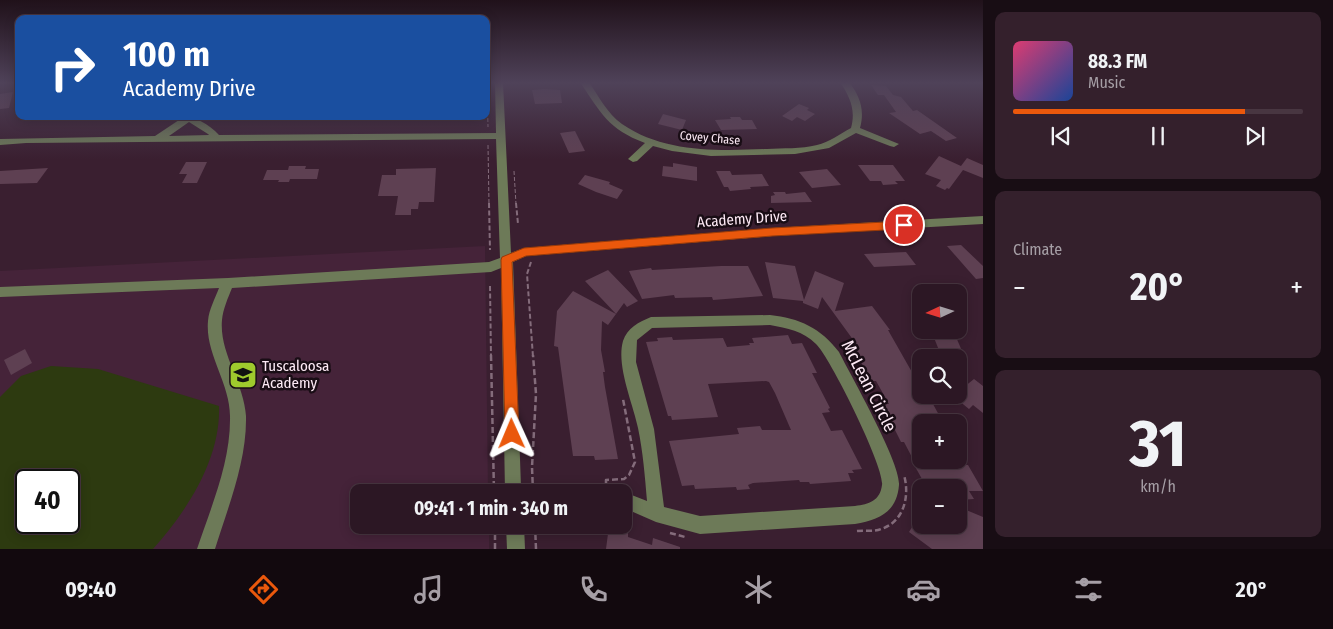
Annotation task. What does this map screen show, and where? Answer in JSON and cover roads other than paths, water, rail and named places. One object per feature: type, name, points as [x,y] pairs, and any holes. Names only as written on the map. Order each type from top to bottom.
[{"type":"street","points":[[497,108],[494,136],[506,260],[514,484]]},
{"type":"street","name":"Covey Chase","points":[[600,108],[608,117],[629,133],[651,143],[719,154],[798,151],[828,144],[855,129]]},
{"type":"street","points":[[858,108],[858,120],[855,129],[894,144]]},
{"type":"street","points":[[156,140],[183,120]]},
{"type":"street","points":[[190,120],[205,128],[217,139]]},
{"type":"street","points":[[0,142],[54,139],[156,140],[494,136]]},
{"type":"street","points":[[633,159],[651,143]]},
{"type":"street","name":"Academy Drive","points":[[0,292],[228,283],[491,267],[524,252],[534,251],[772,232],[981,222]]},
{"type":"street","points":[[206,549],[234,450],[238,416],[234,387],[214,328],[215,316],[228,283]]},
{"type":"street","name":"McLean Circle","points":[[632,503],[656,513],[700,525],[722,525],[855,515],[873,512],[885,503],[891,484],[886,463],[834,356],[826,344],[802,326],[770,320],[665,322],[651,323],[638,329],[629,342],[630,361],[646,429],[654,478],[656,513]]},
{"type":"street","points":[[515,534],[516,549]]},
{"type":"place","name":"Tuscaloosa Academy","points":[[243,375]]}]
